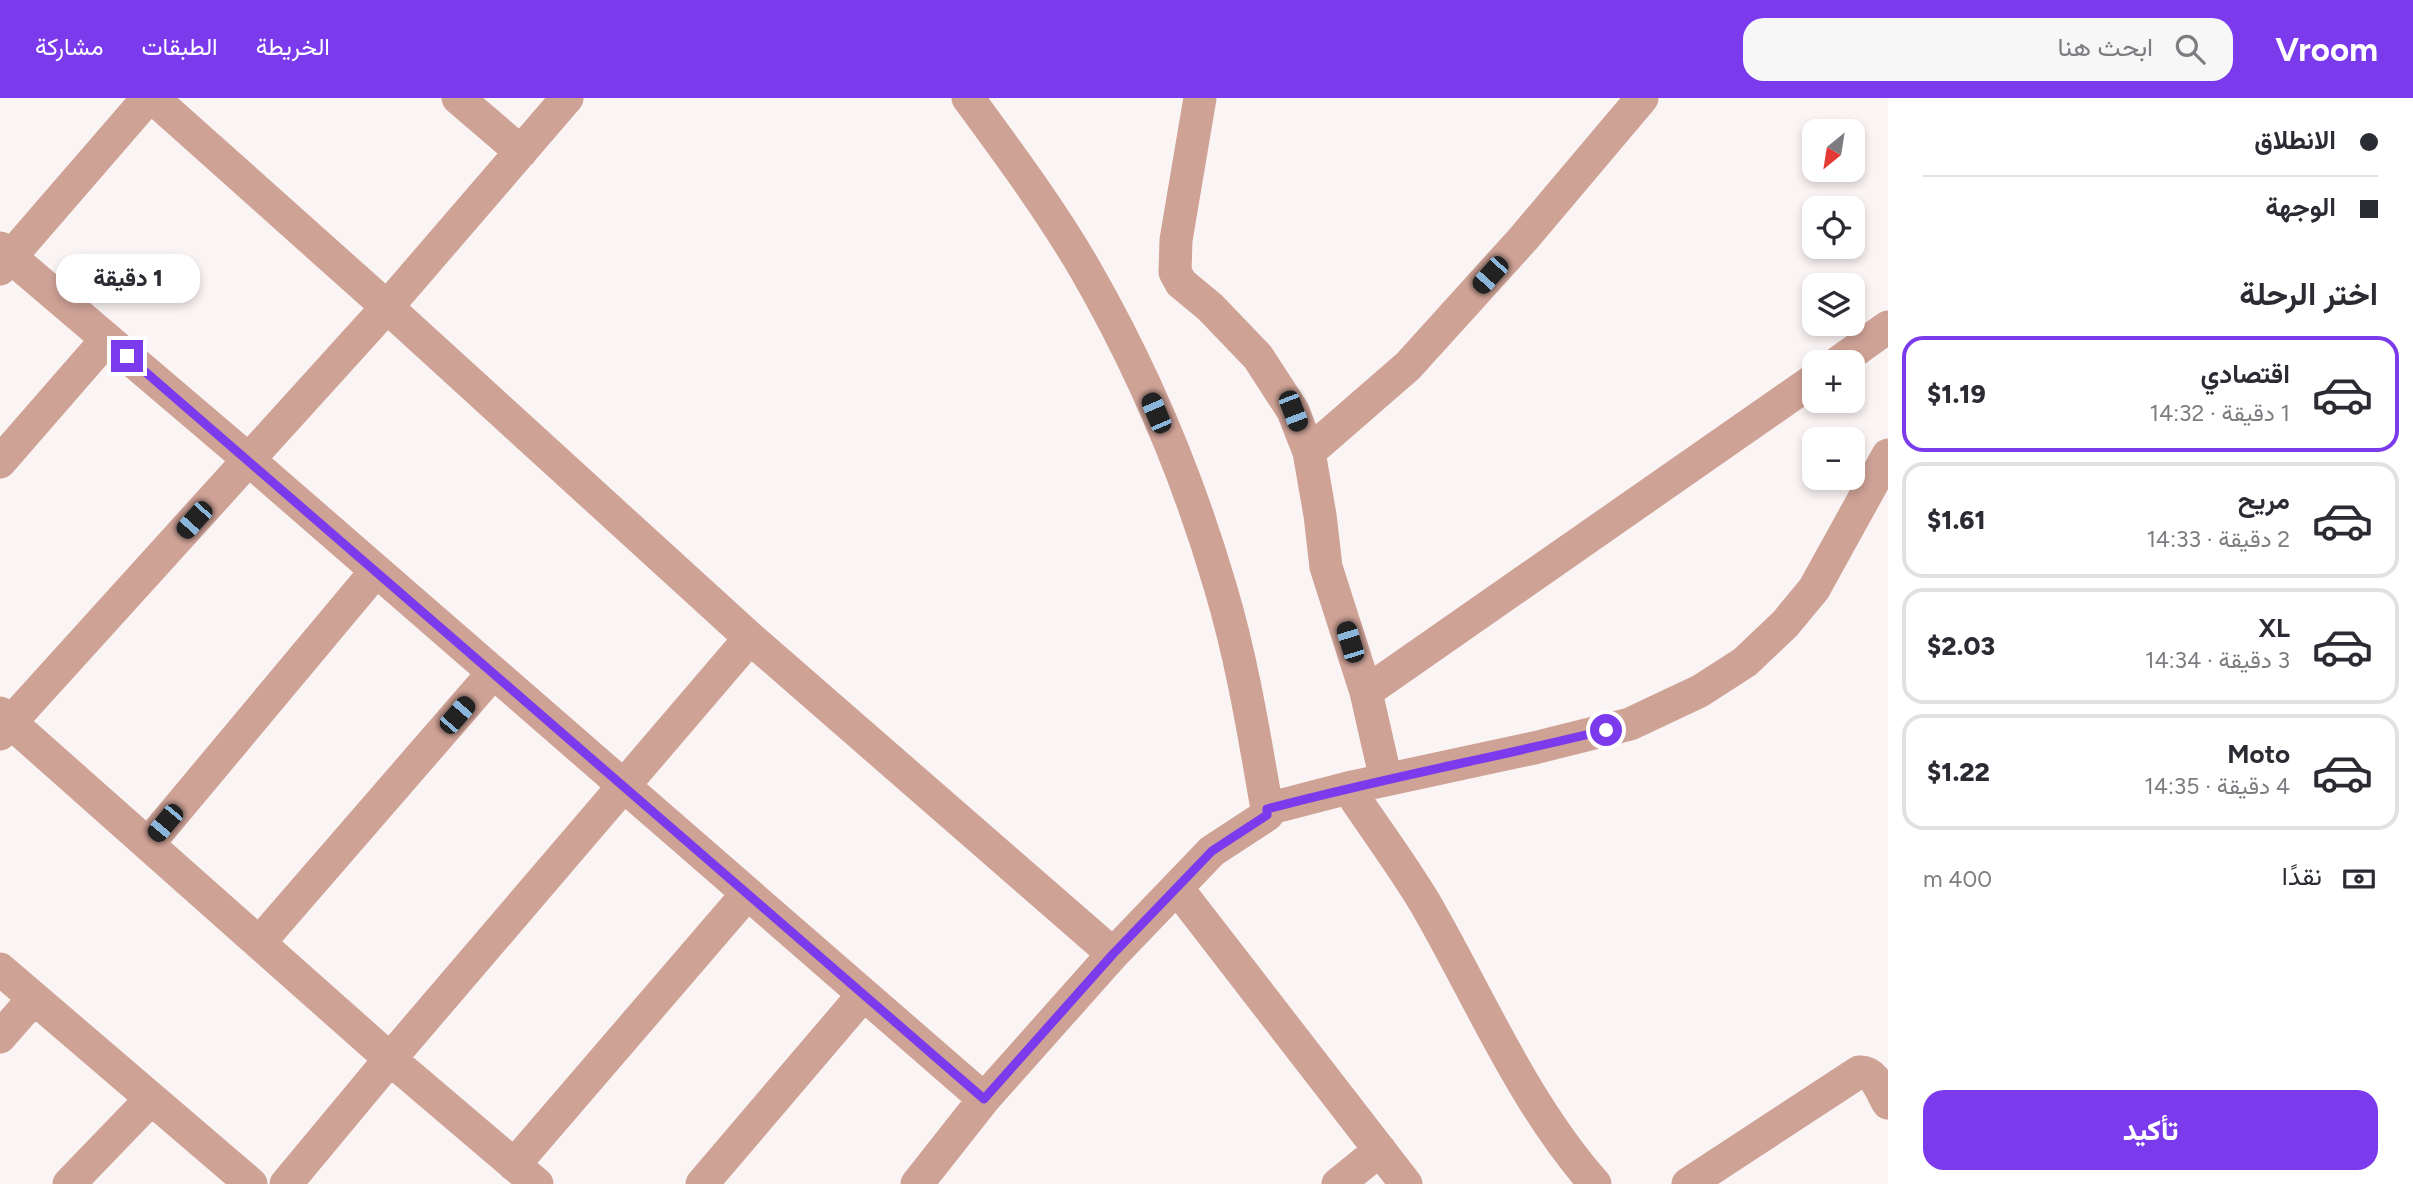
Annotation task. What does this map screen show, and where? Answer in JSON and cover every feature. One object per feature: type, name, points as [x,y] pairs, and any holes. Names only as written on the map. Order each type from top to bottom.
[{"type":"street","points":[[984,1099],[249,460],[107,339],[4,258],[150,98],[387,307],[750,638],[1113,954]]},
{"type":"street","points":[[458,98],[521,152]]},
{"type":"street","points":[[567,98],[387,307],[249,460],[3,723],[148,844],[390,1059],[526,1175],[747,894]]},
{"type":"street","points":[[917,1184],[984,1099],[1113,954],[1212,851],[1267,815],[1248,696],[1239,659],[1220,586],[1183,477],[1138,371],[1085,270],[1023,173],[968,98]]},
{"type":"street","points":[[1200,98],[1177,240],[1175,272],[1181,284],[1210,307],[1258,357],[1293,411],[1309,452],[1326,567],[1366,692],[1386,780]]},
{"type":"street","points":[[1309,452],[1408,366],[1523,239],[1642,98]]},
{"type":"street","points":[[1856,350],[1888,327]]},
{"type":"street","points":[[0,462],[107,339]]},
{"type":"street","points":[[1366,692],[1802,388]]},
{"type":"street","points":[[1267,809],[1630,724],[1700,691],[1745,662],[1785,624],[1814,589],[1888,455]]},
{"type":"street","points":[[148,844],[376,570]]},
{"type":"street","points":[[286,1184],[750,638]]},
{"type":"street","points":[[259,943],[493,673]]},
{"type":"street","points":[[1348,788],[1424,902],[1526,1091],[1575,1161],[1595,1184]]},
{"type":"street","points":[[1177,888],[1406,1184]]},
{"type":"street","points":[[0,969],[251,1184]]},
{"type":"street","points":[[702,1184],[863,995]]},
{"type":"street","points":[[0,1037],[34,998]]},
{"type":"street","points":[[1688,1184],[1859,1072],[1864,1071],[1874,1078],[1888,1103]]},
{"type":"street","points":[[85,1178],[151,1099]]},
{"type":"street","points":[[1338,1184],[1380,1150]]},
{"type":"route","points":[[127,356],[984,1099],[1113,954],[1212,851],[1267,815],[1267,809],[1606,730]]}]
